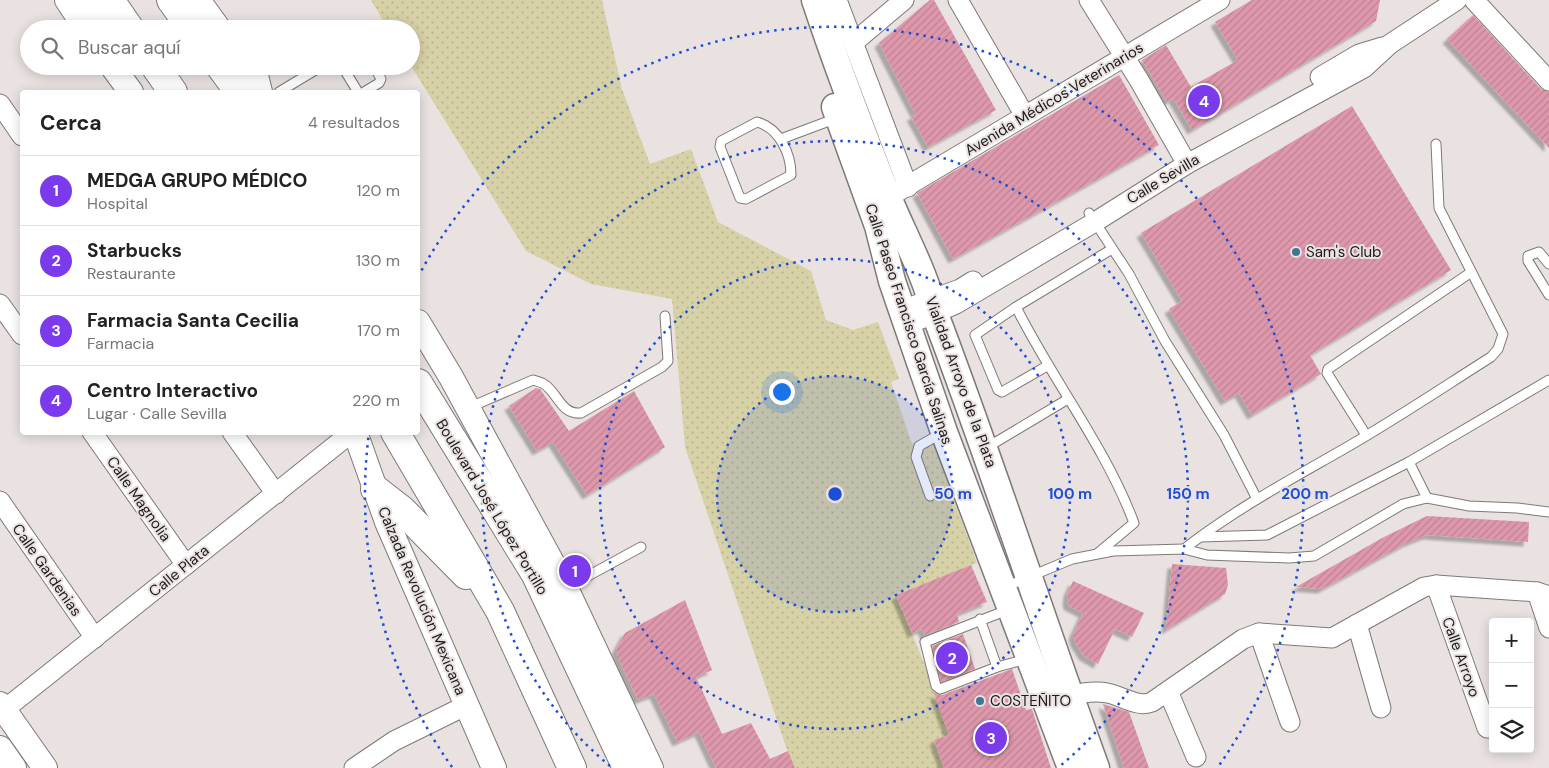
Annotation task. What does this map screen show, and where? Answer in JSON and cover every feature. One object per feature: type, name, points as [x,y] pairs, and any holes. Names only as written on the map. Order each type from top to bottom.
[{"type":"main road","points":[[94,0],[96,20]]},
{"type":"main road","points":[[110,0],[124,20]]},
{"type":"main road","points":[[171,0],[185,20]]},
{"type":"main road","points":[[797,0],[847,115]]},
{"type":"main road","name":"Vialidad Arroyo de la Plata","points":[[815,0],[847,115],[889,197],[933,306],[986,448],[1027,577],[1058,699],[1096,768]]},
{"type":"main road","points":[[161,75],[172,90]]},
{"type":"main road","points":[[236,75],[253,84]]},
{"type":"main road","name":"Calle Paseo Francisco García Salinas","points":[[889,197],[904,317],[944,432],[1029,658],[1058,699]]},
{"type":"main road","name":"Boulevard José López Portillo","points":[[420,387],[536,575],[627,768]]},
{"type":"main road","points":[[397,435],[500,611],[572,768]]},
{"type":"main road","points":[[374,489],[402,510],[500,611]]},
{"type":"main road","points":[[1058,699],[1071,768]]},
{"type":"street","points":[[67,0],[80,20]]},
{"type":"street","points":[[198,0],[212,20]]},
{"type":"street","points":[[837,0],[862,68],[889,197]]},
{"type":"street","points":[[853,43],[904,0]]},
{"type":"street","points":[[958,0],[1025,116]]},
{"type":"street","points":[[1089,0],[1185,160]]},
{"type":"street","name":"Avenida Médicos Veterinarios","points":[[889,197],[1220,0]]},
{"type":"street","name":"Calle Sevilla","points":[[904,317],[933,306],[1092,218],[1359,54],[1390,44],[1457,0]]},
{"type":"street","points":[[1474,0],[1549,81]]},
{"type":"street","points":[[119,75],[130,90]]},
{"type":"street","points":[[0,104],[20,133]]},
{"type":"street","points":[[0,304],[15,327]]},
{"type":"street","points":[[420,325],[468,408],[566,588],[651,768]]},
{"type":"street","name":"Calle Magnolia","points":[[94,435],[186,565]]},
{"type":"street","points":[[234,435],[276,494]]},
{"type":"street","name":"Calle Plata","points":[[1,709],[95,638],[350,435]]},
{"type":"street","name":"Calzada Revolución Mexicana","points":[[356,435],[374,489],[494,768]]},
{"type":"street","name":"Calle Gardenias","points":[[0,501],[95,638]]},
{"type":"street","points":[[1058,699],[1106,692],[1144,705],[1168,691],[1242,639],[1258,633],[1332,638],[1424,587],[1436,585],[1543,594],[1549,628]]},
{"type":"street","name":"Calle Arroyo","points":[[1436,585],[1487,728]]},
{"type":"street","points":[[1358,624],[1381,708]]},
{"type":"street","points":[[1258,633],[1290,722]]},
{"type":"street","points":[[1168,691],[1196,757]]},
{"type":"street","points":[[354,768],[394,741],[467,705]]},
{"type":"street","points":[[1,709],[45,768]]},
{"type":"street","points":[[5,757],[24,740]]},
{"type":"lane","points":[[281,90],[307,75]]},
{"type":"lane","points":[[348,75],[357,90]]},
{"type":"lane","points":[[367,90],[379,83],[381,79],[379,75]]},
{"type":"lane","points":[[781,139],[847,115]]},
{"type":"lane","points":[[757,122],[765,124],[781,139],[792,175],[746,199],[740,198],[720,146],[721,141],[757,122]]},
{"type":"lane","points":[[1184,549],[1257,499],[1366,436],[1491,357],[1498,349],[1503,334],[1470,273],[1439,208],[1436,144]]},
{"type":"lane","points":[[1092,218],[1129,274],[1165,341],[1221,430],[1257,499]]},
{"type":"lane","points":[[1047,366],[1023,382],[1002,392],[998,390],[975,335],[1016,307],[1112,248]]},
{"type":"lane","points":[[1549,264],[1539,252],[1528,256],[1528,261],[1549,295]]},
{"type":"lane","points":[[1366,436],[1327,373],[1328,368],[1470,273]]},
{"type":"lane","points":[[1016,307],[1047,366],[1087,429],[1120,491],[1134,523],[1098,553]]},
{"type":"lane","points":[[468,408],[532,380],[544,384],[568,411],[573,414],[581,413],[662,367],[668,361],[664,316]]},
{"type":"lane","points":[[1200,537],[1267,536],[1409,462],[1549,380]]},
{"type":"lane","points":[[986,448],[1068,399]]},
{"type":"lane","points":[[930,496],[916,457],[919,446],[944,432]]},
{"type":"lane","points":[[1409,462],[1427,498]]},
{"type":"lane","points":[[1029,658],[997,667],[940,689],[936,686],[925,642],[980,619],[1006,599],[1027,577],[1072,559],[1098,553],[1184,549],[1207,555],[1289,558],[1314,556],[1404,504],[1427,498],[1469,506],[1517,508],[1549,512]]},
{"type":"lane","points":[[566,588],[641,548]]},
{"type":"lane","points":[[980,619],[997,667]]},
{"type":"shaded area","points":[[371,0],[602,0],[622,89],[650,164],[691,149],[718,222],[811,271],[826,320],[853,330],[878,322],[899,379],[891,382],[912,444],[931,437],[977,563],[896,595],[933,685],[949,735],[934,740],[944,768],[795,768],[786,747],[685,447],[672,299],[591,284],[526,251],[417,75],[420,75],[420,20],[383,20]]},
{"type":"building","points":[[930,0],[934,0],[996,110],[928,147],[911,116],[916,115],[879,43]]},
{"type":"building","points":[[1252,0],[1380,0],[1376,21],[1192,130],[1173,98],[1167,102],[1142,60],[1166,45],[1191,87],[1238,60],[1215,22]]},
{"type":"building","points":[[1473,15],[1541,89],[1549,92],[1549,148],[1447,39]]},
{"type":"building","points":[[1119,75],[1159,145],[953,259],[917,193]]},
{"type":"building","name":"Sam's Club","points":[[1352,106],[1451,270],[1310,355],[1321,374],[1252,415],[1239,393],[1225,401],[1169,309],[1182,301],[1141,233]]},
{"type":"building","points":[[536,388],[540,389],[569,431],[634,391],[665,447],[587,495],[553,442],[537,451],[509,406]]},
{"type":"building","points":[[1427,516],[1529,522],[1528,542],[1427,535],[1407,543],[1322,589],[1296,587],[1384,537]]},
{"type":"building","points":[[1172,564],[1226,568],[1228,585],[1225,594],[1166,630]]},
{"type":"building","points":[[971,565],[987,602],[957,614],[959,622],[925,635],[922,629],[912,633],[896,595]]},
{"type":"building","points":[[1073,581],[1144,613],[1132,637],[1115,629],[1098,664],[1084,656],[1075,642],[1073,635],[1083,613],[1069,606],[1067,602],[1068,592]]},
{"type":"building","points":[[685,600],[712,670],[696,677],[722,734],[751,723],[770,759],[788,751],[795,768],[716,768],[699,732],[677,742],[654,694],[638,700],[616,650],[625,633]]},
{"type":"building","points":[[963,634],[975,669],[941,682],[932,646]]},
{"type":"building","points":[[1012,669],[1026,710],[1032,709],[1051,768],[944,768],[934,740],[949,735],[934,693],[942,695]]},
{"type":"building","points":[[1103,704],[1129,712],[1149,768],[1124,768]]},
{"type":"place","name":"Centro Interactivo","points":[[1204,101]]},
{"type":"place","name":"Sam's Club","points":[[1296,252]]},
{"type":"place","name":"MEDGA GRUPO MÉDICO","points":[[575,571]]},
{"type":"place","name":"Starbucks","points":[[952,658]]},
{"type":"place","name":"COSTEÑITO","points":[[980,701]]},
{"type":"place","name":"Farmacia Santa Cecilia","points":[[991,738]]}]
